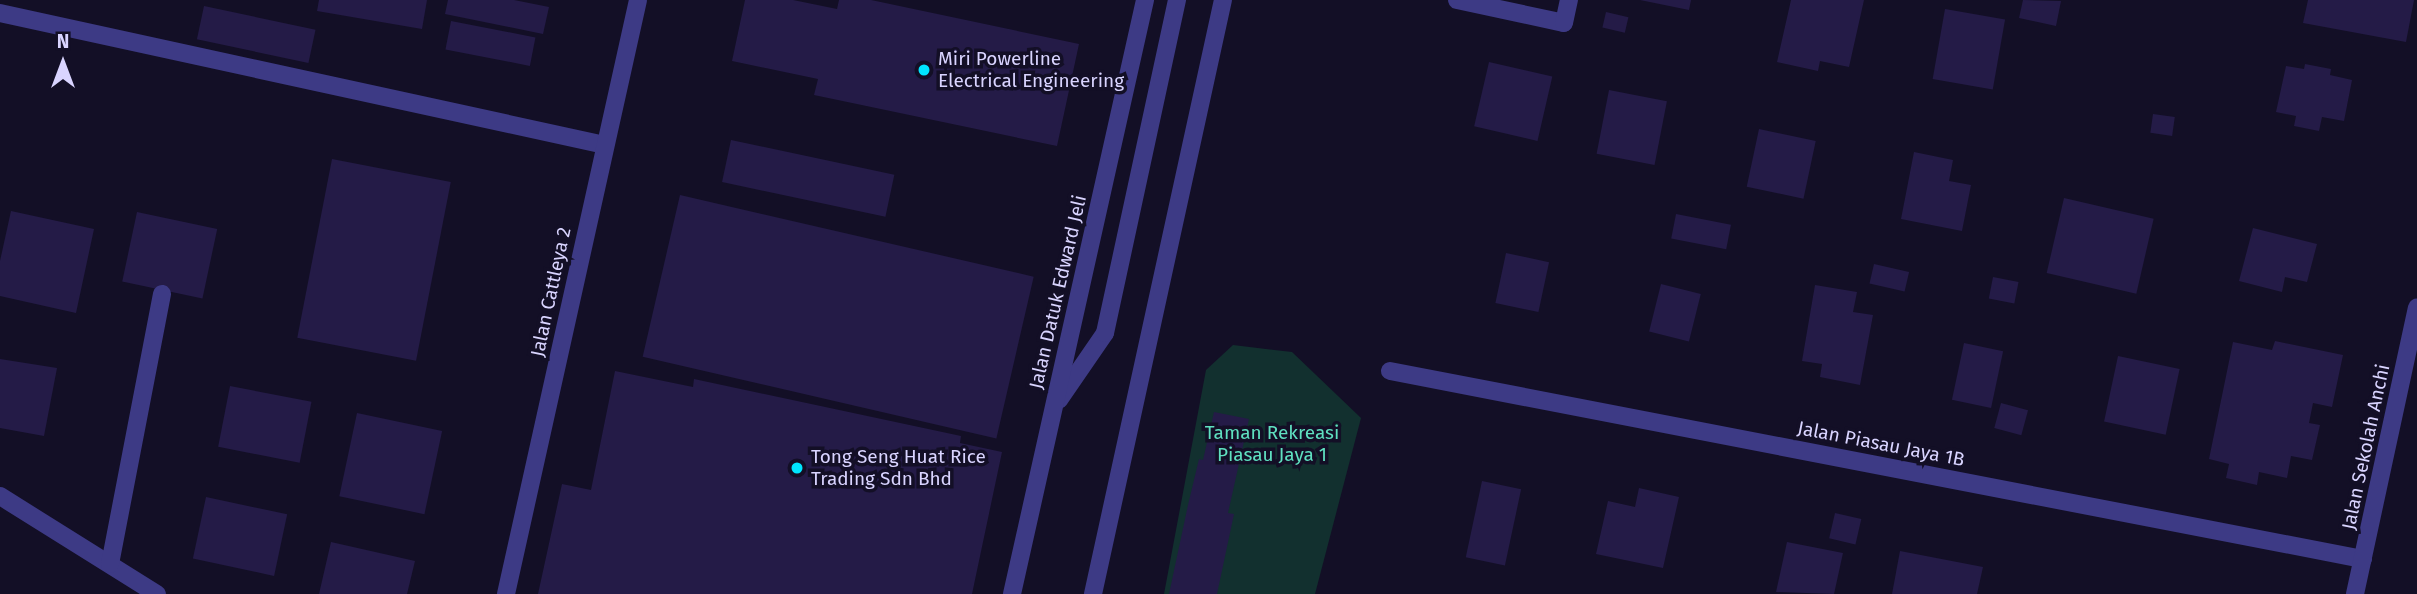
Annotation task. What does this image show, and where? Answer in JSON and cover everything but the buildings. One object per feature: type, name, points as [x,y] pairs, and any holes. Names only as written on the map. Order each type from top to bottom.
[{"type":"street","name":"Jalan Cattleya 2","points":[[506,594],[639,0]]},
{"type":"street","name":"Jalan Datuk Edward Jeli","points":[[1012,594],[1145,0]]},
{"type":"street","points":[[1053,409],[1105,333],[1177,0]]},
{"type":"street","points":[[1093,594],[1223,0]]},
{"type":"street","points":[[1457,0],[1564,23],[1569,0]]},
{"type":"street","points":[[0,13],[605,145]]},
{"type":"street","points":[[110,564],[162,293]]},
{"type":"street","name":"Jalan Sekolah Anchi","points":[[2356,594],[2417,308]]},
{"type":"street","name":"Jalan Piasau Jaya 1B","points":[[1390,370],[2363,559]]},
{"type":"street","points":[[0,496],[157,594]]},
{"type":"green space","name":"Taman Rekreasi Piasau Jaya 1","points":[[1233,345],[1292,352],[1361,418],[1315,594],[1164,594],[1206,370]]},
{"type":"place","name":"Miri Powerline Electrical Engineering","points":[[924,70]]},
{"type":"place","name":"Tong Seng Huat Rice Trading Sdn Bhd","points":[[797,468]]}]
